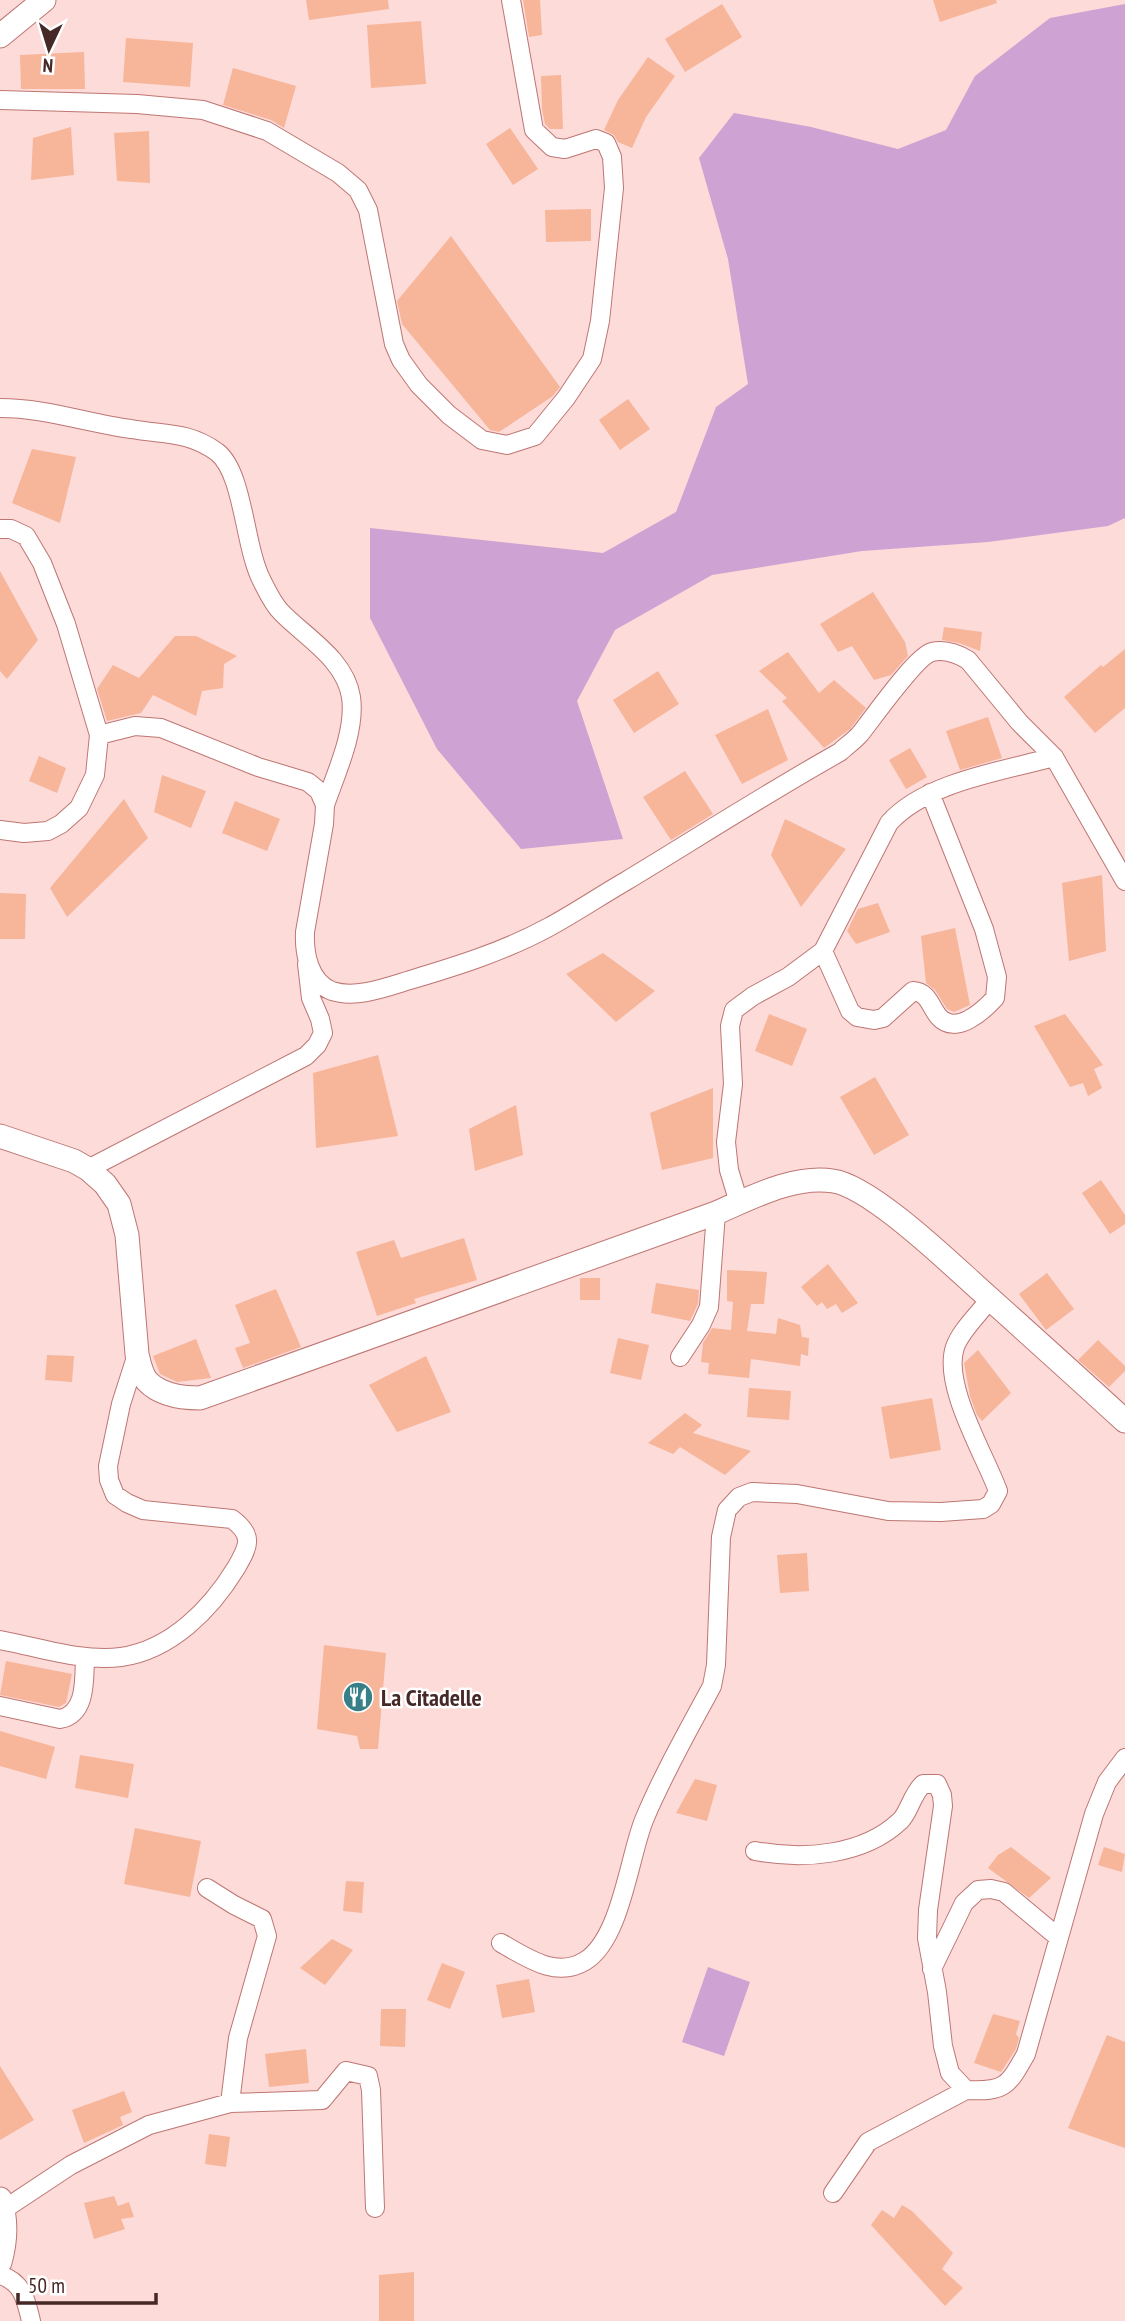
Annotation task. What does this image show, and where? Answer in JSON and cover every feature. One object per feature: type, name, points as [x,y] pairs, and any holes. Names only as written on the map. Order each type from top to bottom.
[{"type":"street","points":[[0,36],[44,0]]},
{"type":"street","points":[[0,100],[137,104],[203,110],[267,131],[338,173],[358,190],[368,210],[394,344],[401,360],[419,385],[449,415],[482,440],[507,445],[535,436],[566,398],[592,359],[600,321],[614,188],[612,157],[606,143],[596,139],[565,149],[552,147],[534,130],[511,0]]},
{"type":"street","points":[[0,408],[22,408],[75,416],[133,430],[182,435],[197,440],[227,461],[260,578],[280,611],[325,650],[345,681],[351,696],[346,745],[324,805],[317,869],[305,932],[304,950],[311,998],[323,1033],[317,1045],[306,1056],[88,1170]]},
{"type":"street","points":[[0,528],[11,529],[26,536],[42,563],[65,624],[99,735],[95,775],[79,808],[61,824],[48,831],[24,833],[0,830]]},
{"type":"street","points":[[306,960],[318,979],[331,990],[348,993],[372,991],[484,956],[547,928],[839,752],[858,736],[917,663],[931,652],[941,651],[960,655],[968,660],[1019,722],[1055,757],[1125,881]]},
{"type":"street","points":[[99,735],[135,726],[161,728],[258,767],[308,782],[318,791],[324,805]]},
{"type":"street","points":[[739,1203],[729,1171],[726,1142],[733,1084],[730,1026],[734,1010],[806,965],[822,951],[889,823],[909,804],[941,788],[1055,757]]},
{"type":"street","points":[[822,951],[850,1011],[864,1019],[883,1018],[913,991],[926,995],[939,1017],[947,1023],[960,1024],[976,1015],[995,998],[998,977],[984,929],[930,793]]},
{"type":"street","points":[[0,1136],[74,1161],[105,1184],[119,1204],[127,1236],[137,1354],[146,1380],[161,1390],[183,1398],[200,1398],[716,1213],[789,1184],[818,1180],[835,1181],[849,1186],[919,1236],[1125,1421]]},
{"type":"street","points":[[680,1357],[701,1325],[709,1307],[716,1213]]},
{"type":"street","points":[[501,1943],[543,1965],[560,1968],[587,1960],[603,1943],[619,1909],[644,1821],[712,1685],[716,1665],[721,1537],[727,1510],[738,1497],[752,1492],[797,1494],[888,1511],[952,1512],[983,1509],[991,1504],[998,1491],[971,1431],[957,1389],[953,1359],[956,1346],[990,1299]]},
{"type":"street","points":[[0,1640],[85,1657],[120,1657],[139,1653],[166,1640],[215,1600],[244,1556],[247,1535],[243,1527],[232,1519],[143,1510],[115,1495],[109,1480],[108,1466],[121,1404],[137,1354]]},
{"type":"street","points":[[0,1706],[60,1719],[68,1717],[77,1709],[83,1693],[85,1657]]},
{"type":"street","points":[[833,2193],[868,2142],[967,2090],[1004,2087],[1015,2074],[1026,2054],[1094,1814],[1107,1782],[1125,1758]]},
{"type":"street","points":[[755,1851],[778,1856],[811,1855],[861,1846],[875,1840],[903,1819],[914,1794],[923,1784],[937,1784],[943,1806],[928,1910],[927,1938],[943,2046],[950,2073],[967,2090]]},
{"type":"street","points":[[206,1888],[262,1919],[267,1936],[238,2038],[230,2103]]},
{"type":"street","points":[[932,1969],[964,1903],[978,1891],[991,1889],[1004,1892],[1058,1937]]},
{"type":"street","points":[[0,2262],[5,2233],[2,2205],[71,2165],[149,2125],[230,2103],[322,2100],[345,2071],[368,2076],[371,2090],[374,2208]]},
{"type":"street","points":[[0,2275],[12,2278],[17,2284],[31,2321]]},
{"type":"shaded area","points":[[1125,4],[1125,518],[1108,526],[988,542],[862,551],[712,575],[615,630],[577,701],[623,839],[521,849],[437,749],[370,618],[370,528],[603,553],[676,512],[716,407],[748,384],[728,259],[699,158],[734,113],[811,127],[898,149],[946,130],[975,76],[1050,18]]},
{"type":"shaded area","points":[[708,1967],[750,1982],[724,2056],[682,2042]]},
{"type":"building","points":[[306,0],[388,0],[389,9],[309,20]]},
{"type":"building","points":[[523,0],[540,0],[542,35],[529,37]]},
{"type":"building","points":[[933,0],[996,0],[997,3],[940,22]]},
{"type":"building","points":[[722,4],[742,37],[685,72],[665,39]]},
{"type":"building","points":[[421,21],[426,84],[371,88],[367,25]]},
{"type":"building","points":[[126,38],[193,43],[190,87],[123,82]]},
{"type":"building","points":[[84,52],[85,89],[21,89],[20,55]]},
{"type":"building","points":[[648,57],[675,76],[646,117],[632,148],[618,142],[614,135],[604,130],[618,100]]},
{"type":"building","points":[[233,68],[296,86],[284,128],[271,120],[223,105]]},
{"type":"building","points":[[561,75],[563,129],[550,129],[545,124],[542,109],[541,76]]},
{"type":"building","points":[[71,127],[74,175],[31,180],[33,138]]},
{"type":"building","points":[[510,128],[538,169],[513,185],[486,144]]},
{"type":"building","points":[[149,131],[150,183],[117,181],[114,133]]},
{"type":"building","points":[[591,209],[591,241],[546,242],[545,210]]},
{"type":"building","points":[[451,236],[560,387],[553,396],[499,432],[490,430],[402,324],[397,301]]},
{"type":"building","points":[[628,399],[650,429],[620,450],[599,420]]},
{"type":"building","points":[[32,449],[76,457],[60,523],[12,503]]},
{"type":"building","points":[[0,571],[38,640],[7,679],[0,671]]},
{"type":"building","points":[[873,592],[905,642],[908,656],[891,675],[874,680],[852,646],[838,652],[820,624]]},
{"type":"building","points":[[944,627],[982,632],[980,651],[942,640]]},
{"type":"building","points":[[175,636],[196,636],[237,656],[224,664],[223,688],[202,691],[196,716],[153,695],[141,713],[107,721],[97,689],[113,665],[139,678]]},
{"type":"building","points":[[1125,649],[1125,708],[1095,733],[1064,697],[1101,665],[1103,667]]},
{"type":"building","points":[[788,652],[819,693],[834,680],[866,708],[850,729],[824,748],[782,701],[787,698],[759,671]]},
{"type":"building","points":[[658,671],[679,704],[634,733],[613,700]]},
{"type":"building","points":[[768,709],[788,760],[742,784],[715,735]]},
{"type":"building","points":[[988,717],[1002,758],[960,770],[946,731]]},
{"type":"building","points":[[910,748],[927,777],[906,789],[889,760]]},
{"type":"building","points":[[39,756],[66,768],[57,793],[29,781]]},
{"type":"building","points":[[685,771],[713,814],[671,840],[643,797]]},
{"type":"building","points":[[162,775],[206,791],[191,828],[154,812]]},
{"type":"building","points":[[124,799],[148,838],[67,917],[50,888]]},
{"type":"building","points":[[235,801],[280,819],[267,851],[222,833]]},
{"type":"building","points":[[785,819],[846,849],[801,907],[771,855]]},
{"type":"building","points":[[1102,875],[1106,951],[1069,961],[1062,883]]},
{"type":"building","points":[[0,893],[26,894],[25,939],[0,939]]},
{"type":"building","points":[[878,903],[890,932],[856,944],[847,931],[858,909]]},
{"type":"building","points":[[955,928],[970,1005],[954,1012],[947,1009],[935,990],[926,983],[921,936]]},
{"type":"building","points":[[603,953],[655,991],[616,1022],[566,974]]},
{"type":"building","points":[[769,1014],[807,1029],[792,1066],[755,1051]]},
{"type":"building","points":[[1065,1014],[1103,1065],[1094,1069],[1102,1088],[1088,1096],[1083,1083],[1070,1087],[1034,1026]]},
{"type":"building","points":[[378,1055],[398,1136],[316,1148],[313,1073]]},
{"type":"building","points":[[875,1077],[909,1135],[874,1155],[840,1097]]},
{"type":"building","points":[[713,1088],[713,1158],[662,1170],[650,1113]]},
{"type":"building","points":[[516,1105],[523,1155],[475,1171],[469,1129]]},
{"type":"building","points":[[1101,1180],[1125,1215],[1125,1224],[1110,1234],[1082,1193]]},
{"type":"building","points":[[464,1238],[477,1280],[414,1299],[416,1303],[377,1316],[356,1252],[394,1240],[401,1258]]},
{"type":"building","points":[[828,1264],[858,1303],[842,1313],[836,1304],[827,1309],[822,1302],[817,1306],[801,1287]]},
{"type":"building","points":[[727,1270],[767,1272],[764,1304],[751,1304],[747,1331],[776,1334],[778,1318],[800,1325],[802,1337],[809,1338],[808,1356],[801,1354],[800,1366],[751,1359],[749,1378],[708,1374],[709,1363],[701,1362],[703,1343],[712,1328],[731,1330],[733,1302],[727,1301]]},
{"type":"building","points":[[1047,1273],[1074,1309],[1046,1330],[1019,1294]]},
{"type":"building","points":[[580,1278],[600,1278],[600,1300],[580,1300]]},
{"type":"building","points":[[656,1283],[699,1290],[698,1304],[690,1321],[651,1313]]},
{"type":"building","points":[[276,1289],[301,1347],[243,1368],[235,1348],[250,1343],[235,1305]]},
{"type":"building","points":[[618,1338],[649,1345],[641,1380],[610,1373]]},
{"type":"building","points":[[196,1339],[211,1378],[177,1382],[160,1374],[153,1356]]},
{"type":"building","points":[[1098,1340],[1125,1366],[1125,1371],[1109,1387],[1078,1360]]},
{"type":"building","points":[[978,1350],[1011,1393],[982,1421],[970,1396],[964,1363]]},
{"type":"building","points":[[47,1355],[74,1356],[72,1382],[45,1380]]},
{"type":"building","points":[[426,1356],[451,1412],[397,1432],[369,1385]]},
{"type":"building","points":[[749,1388],[791,1391],[789,1420],[747,1417]]},
{"type":"building","points":[[932,1398],[941,1450],[890,1459],[881,1407]]},
{"type":"building","points":[[685,1413],[702,1425],[693,1433],[751,1451],[725,1475],[680,1447],[673,1454],[648,1443]]},
{"type":"building","points":[[807,1553],[809,1591],[780,1593],[777,1555]]},
{"type":"building","points":[[324,1645],[386,1653],[378,1749],[360,1749],[357,1736],[317,1729]]},
{"type":"building","points":[[6,1661],[72,1674],[66,1703],[59,1707],[0,1695]]},
{"type":"building","points":[[0,1731],[55,1747],[46,1779],[0,1766]]},
{"type":"building","points":[[80,1755],[134,1764],[128,1798],[75,1788]]},
{"type":"building","points":[[695,1779],[717,1785],[707,1821],[676,1813]]},
{"type":"building","points":[[135,1828],[201,1841],[190,1897],[124,1884]]},
{"type":"building","points":[[1011,1847],[1051,1878],[1029,1898],[988,1868],[998,1855]]},
{"type":"building","points":[[1104,1847],[1125,1854],[1122,1872],[1098,1865]]},
{"type":"building","points":[[346,1881],[364,1882],[362,1913],[343,1911]]},
{"type":"building","points":[[332,1939],[353,1950],[325,1985],[300,1968]]},
{"type":"building","points":[[442,1963],[465,1972],[450,2009],[427,2000]]},
{"type":"building","points":[[529,1979],[535,2012],[502,2018],[496,1985]]},
{"type":"building","points":[[381,2009],[406,2009],[405,2047],[380,2046]]},
{"type":"building","points":[[993,2014],[1020,2021],[1016,2034],[1019,2038],[1016,2049],[1001,2072],[974,2063]]},
{"type":"building","points":[[1107,2035],[1125,2042],[1125,2148],[1068,2128]]},
{"type":"building","points":[[306,2049],[309,2083],[269,2087],[265,2054]]},
{"type":"building","points":[[0,2066],[34,2120],[0,2140]]},
{"type":"building","points":[[124,2091],[132,2112],[120,2117],[123,2125],[84,2143],[72,2110]]},
{"type":"building","points":[[209,2134],[230,2137],[226,2167],[205,2164]]},
{"type":"building","points":[[114,2196],[118,2206],[129,2202],[134,2217],[121,2219],[125,2229],[94,2239],[84,2203]]},
{"type":"building","points":[[902,2205],[912,2211],[953,2253],[942,2269],[963,2288],[945,2306],[871,2225],[882,2210],[894,2218]]},
{"type":"building","points":[[414,2272],[414,2321],[379,2321],[379,2275]]},
{"type":"place","name":"La Citadelle","points":[[358,1697]]}]
